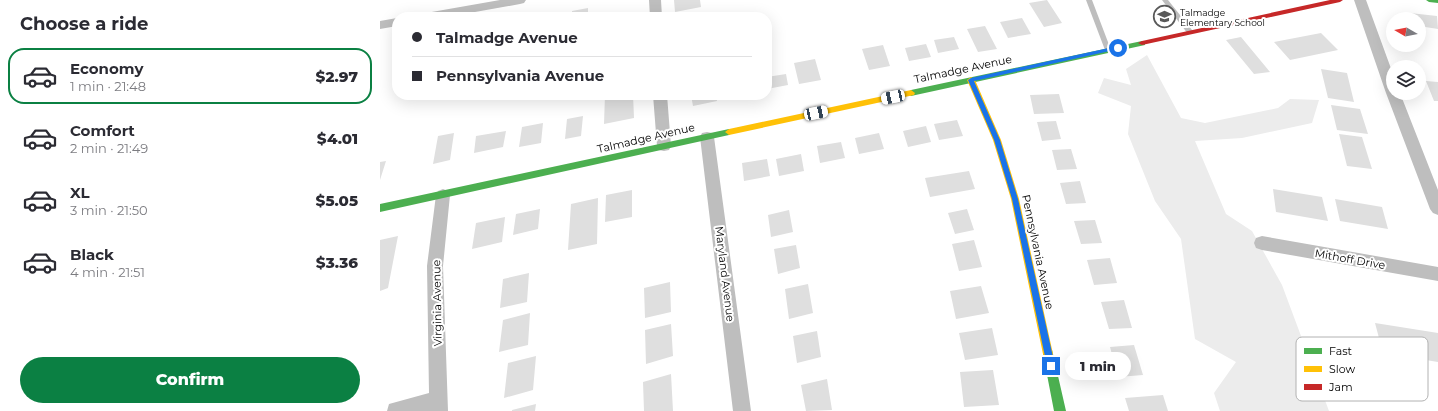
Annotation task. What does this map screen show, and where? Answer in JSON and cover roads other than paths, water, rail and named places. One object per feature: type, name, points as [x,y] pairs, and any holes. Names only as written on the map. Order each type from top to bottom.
[{"type":"street","points":[[454,12],[520,0]]},
{"type":"street","points":[[655,0],[656,12]]},
{"type":"street","name":"Talmadge Avenue","points":[[380,208],[1340,0]]},
{"type":"street","points":[[1360,0],[1386,73]]},
{"type":"street","points":[[1429,0],[1438,1]]},
{"type":"street","points":[[380,25],[392,23]]},
{"type":"street","name":"Pennsylvania Avenue","points":[[971,80],[997,140],[1015,199],[1060,411]]},
{"type":"street","points":[[660,100],[664,146]]},
{"type":"street","points":[[1396,100],[1438,208]]},
{"type":"street","name":"Maryland Avenue","points":[[707,137],[742,411]]},
{"type":"street","name":"Virginia Avenue","points":[[439,406],[435,266],[437,238],[444,195]]},
{"type":"street","name":"Mithoff Drive","points":[[1262,243],[1438,274]]},
{"type":"street","points":[[396,411],[439,406]]},
{"type":"lane","points":[[1089,0],[1108,50]]},
{"type":"lane","points":[[1165,1],[1173,0]]},
{"type":"lane","points":[[1165,1],[1190,32]]},
{"type":"place","name":"Talmadge Elementary School","points":[[1164,17]]}]
